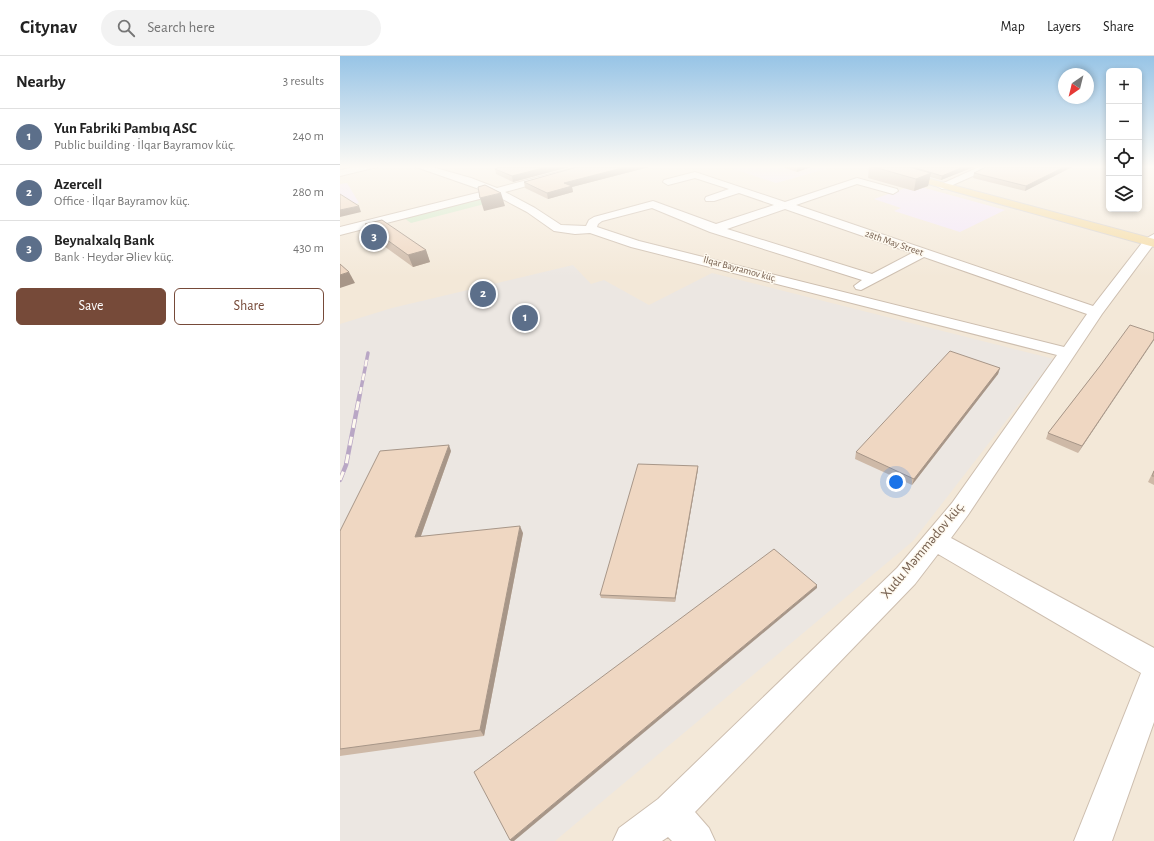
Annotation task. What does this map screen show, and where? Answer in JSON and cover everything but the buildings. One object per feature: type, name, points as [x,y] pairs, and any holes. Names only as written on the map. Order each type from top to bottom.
[{"type":"main road","points":[[1009,204],[1152,241]]},
{"type":"street","points":[[340,231],[447,204]]},
{"type":"street","name":"İlqar Bayramov küç.","points":[[519,204],[558,228],[571,230],[591,229],[635,244],[1069,354]]},
{"type":"street","points":[[591,229],[594,222],[598,219],[653,204],[714,229],[873,279]]},
{"type":"street","name":"28th May Street","points":[[780,204],[1096,312]]},
{"type":"street","points":[[714,229],[788,204]]},
{"type":"street","name":"Xudu Məmmədov küç.","points":[[632,841],[671,812],[900,581],[960,509],[1069,354],[1096,312],[1152,241]]},
{"type":"street","points":[[843,296],[922,252]]},
{"type":"street","points":[[934,540],[1154,664]]},
{"type":"street","points":[[1093,841],[1154,679]]},
{"type":"street","points":[[671,812],[696,841]]},
{"type":"shaded area","points":[[340,204],[1106,204],[1106,212],[1142,212],[1142,204],[1154,204],[1154,841],[340,841]]},
{"type":"shaded area","points":[[340,204],[356,204],[340,207]]},
{"type":"shaded area","points":[[888,204],[982,204],[1005,210],[960,232],[894,211],[901,208]]},
{"type":"shaded area","points":[[573,265],[591,284],[604,280],[649,305],[712,273],[1054,359],[913,541],[555,841],[340,841],[340,324],[392,308]]},
{"type":"green space","points":[[458,204],[486,204],[411,223],[404,218]]},
{"type":"railway","points":[[360,394],[368,353]]},
{"type":"railway","points":[[340,480],[346,465],[360,393]]},
{"type":"place","name":"Beynalxalq Bank","points":[[374,237]]},
{"type":"place","name":"Azercell","points":[[483,294]]},
{"type":"place","name":"Yun Fabriki Pambıq ASC","points":[[525,318]]}]
